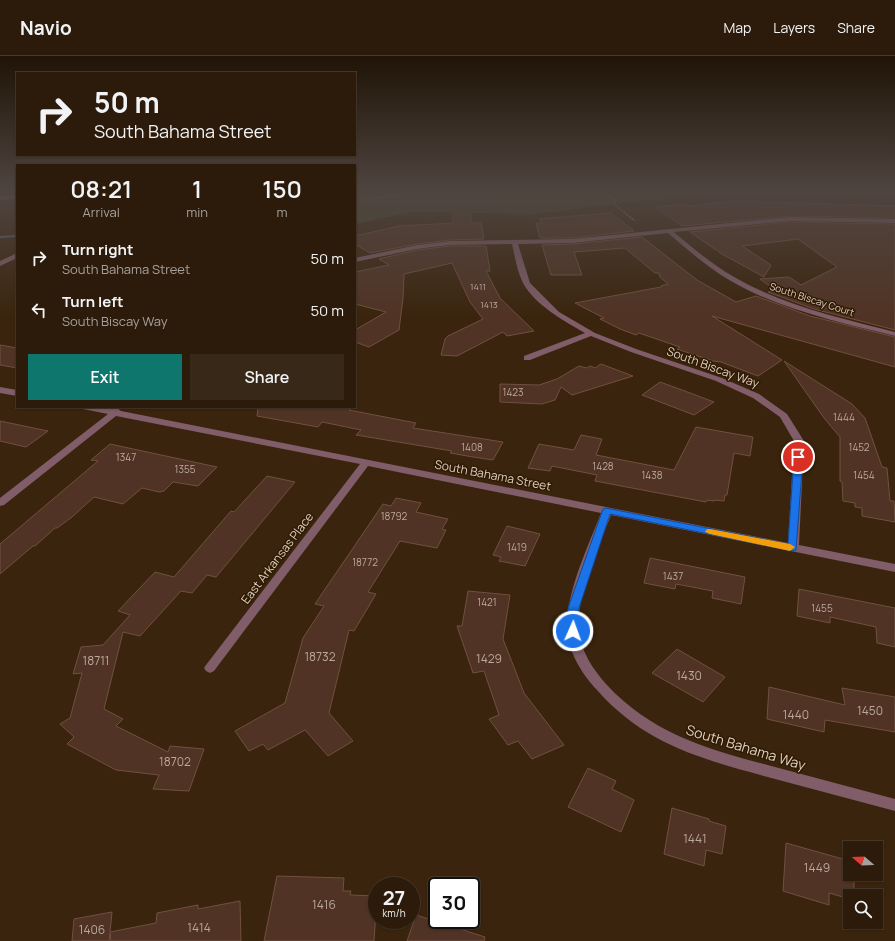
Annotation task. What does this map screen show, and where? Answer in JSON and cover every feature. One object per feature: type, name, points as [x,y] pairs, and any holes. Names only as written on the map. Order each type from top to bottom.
[{"type":"street","points":[[356,260],[433,244],[572,241],[638,234]]},
{"type":"street","name":"South Biscay Court","points":[[673,234],[716,269],[750,289],[807,310],[895,334]]},
{"type":"street","name":"South Biscay Way","points":[[515,242],[524,278],[538,298],[563,318],[590,334],[636,352],[742,388],[776,408],[788,419],[796,432],[799,441],[793,548]]},
{"type":"street","points":[[0,264],[16,256]]},
{"type":"street","points":[[527,358],[590,334]]},
{"type":"street","points":[[0,390],[16,393]]},
{"type":"street","name":"South Bahama Street","points":[[97,408],[118,410],[366,463],[895,568]]},
{"type":"street","points":[[0,503],[118,410]]},
{"type":"street","name":"East Arkansas Place","points":[[210,668],[366,463]]},
{"type":"street","name":"South Bahama Way","points":[[606,511],[574,608],[573,631],[580,655],[590,674],[610,698],[629,716],[661,736],[689,749],[895,805]]},
{"type":"building","points":[[362,234],[483,234],[484,239],[450,240],[417,244],[370,253],[356,245],[356,236]]},
{"type":"building","points":[[539,234],[605,234],[572,238],[540,238]]},
{"type":"building","points":[[693,234],[895,234],[895,330],[814,309],[768,292],[775,290],[760,279],[789,277],[801,285],[837,267],[798,239],[742,246],[771,265],[764,277],[722,254]]},
{"type":"building","points":[[642,237],[697,280],[736,302],[756,296],[810,316],[895,337],[895,367],[712,316],[782,360],[758,376],[721,362],[713,361],[677,349],[680,347],[639,333],[636,335],[600,319],[604,318],[575,303],[661,287],[668,284],[660,277],[659,273],[655,273],[625,248],[574,252],[582,275],[551,275],[542,245],[572,244]]},
{"type":"building","points":[[450,246],[486,246],[490,271],[486,271],[500,298],[534,331],[507,336],[503,332],[457,356],[441,355],[445,339],[448,336],[483,319],[470,302],[452,263],[404,274],[399,330],[369,347],[356,342],[356,329],[386,312],[356,304],[356,272],[389,265],[379,259],[417,250]]},
{"type":"building","points":[[0,345],[16,348],[16,368],[0,365]]},
{"type":"building","points":[[784,361],[852,404],[865,418],[882,467],[887,468],[890,501],[894,501],[895,522],[862,516],[862,508],[855,507],[855,503],[843,501],[842,482],[840,481],[840,437],[824,418]]},
{"type":"building","points":[[601,364],[633,376],[572,395],[561,387],[555,400],[542,404],[500,402],[500,384],[539,385],[557,379],[579,366],[587,368],[590,366],[595,368]]},
{"type":"building","points":[[660,382],[714,402],[694,415],[642,395]]},
{"type":"building","points":[[258,408],[351,408],[349,410],[416,423],[413,428],[503,442],[493,460],[450,453],[452,451],[356,435],[361,430],[322,422],[318,427],[257,416]]},
{"type":"building","points":[[0,421],[48,431],[26,447],[0,441]]},
{"type":"building","points":[[696,427],[753,437],[750,456],[734,453],[727,495],[725,495],[724,501],[707,500],[706,502],[595,481],[597,475],[552,466],[550,471],[528,468],[539,444],[574,450],[581,435],[602,439],[596,455],[674,470]]},
{"type":"building","points":[[110,444],[217,467],[198,486],[173,482],[164,491],[159,492],[142,488],[123,504],[94,497],[72,517],[55,528],[0,574],[0,544],[98,461],[91,460]]},
{"type":"building","points":[[267,476],[295,482],[216,577],[207,575],[192,593],[181,591],[140,636],[123,632],[104,709],[123,719],[116,726],[168,752],[170,746],[204,749],[189,791],[153,789],[159,775],[116,770],[67,744],[74,737],[60,724],[70,718],[82,673],[73,674],[81,647],[103,645],[130,615],[118,611],[155,572],[174,577],[231,511],[234,512]]},
{"type":"building","points":[[396,498],[421,503],[416,512],[448,519],[442,529],[446,530],[437,548],[400,541],[368,592],[376,594],[354,631],[349,630],[329,713],[353,741],[328,756],[305,730],[268,750],[263,744],[249,751],[235,731],[285,703],[303,638],[324,606],[315,604],[383,504],[391,506]]},
{"type":"building","points":[[507,526],[540,534],[525,566],[499,561],[501,557],[493,555]]},
{"type":"building","points":[[650,558],[745,577],[741,604],[712,598],[713,591],[676,584],[675,589],[644,583]]},
{"type":"building","points":[[799,589],[895,608],[895,647],[877,643],[876,627],[830,617],[830,623],[797,616]]},
{"type":"building","points":[[468,591],[510,595],[503,639],[524,693],[564,745],[532,759],[518,741],[508,745],[489,719],[499,715],[484,671],[473,673],[457,626],[462,626]]},
{"type":"building","points":[[677,649],[725,677],[703,702],[652,673]]},
{"type":"building","points":[[769,687],[845,705],[842,688],[895,697],[895,732],[825,720],[824,732],[767,719]]},
{"type":"building","points":[[588,768],[616,781],[612,789],[634,800],[621,832],[568,807]]},
{"type":"building","points":[[672,808],[709,819],[709,821],[726,826],[722,854],[706,850],[704,866],[664,854]]},
{"type":"building","points":[[786,843],[843,859],[843,881],[854,881],[854,889],[843,889],[843,897],[829,893],[829,905],[783,891]]},
{"type":"building","points":[[277,876],[344,878],[343,891],[351,891],[350,895],[368,896],[368,929],[375,929],[374,941],[264,941]]},
{"type":"building","points":[[240,901],[241,941],[111,941],[110,933],[109,941],[72,941],[74,919],[112,912],[110,932],[156,923],[157,913],[198,905],[198,909]]},
{"type":"building","points":[[420,916],[428,919],[428,929],[460,929],[485,937],[484,941],[407,941],[411,929],[420,929]]},
{"type":"waterway","points":[[0,237],[16,236]]},
{"type":"slow traffic","points":[[710,532],[790,547]]},
{"type":"route","points":[[573,631],[574,608],[606,511],[793,548],[798,457]]}]
